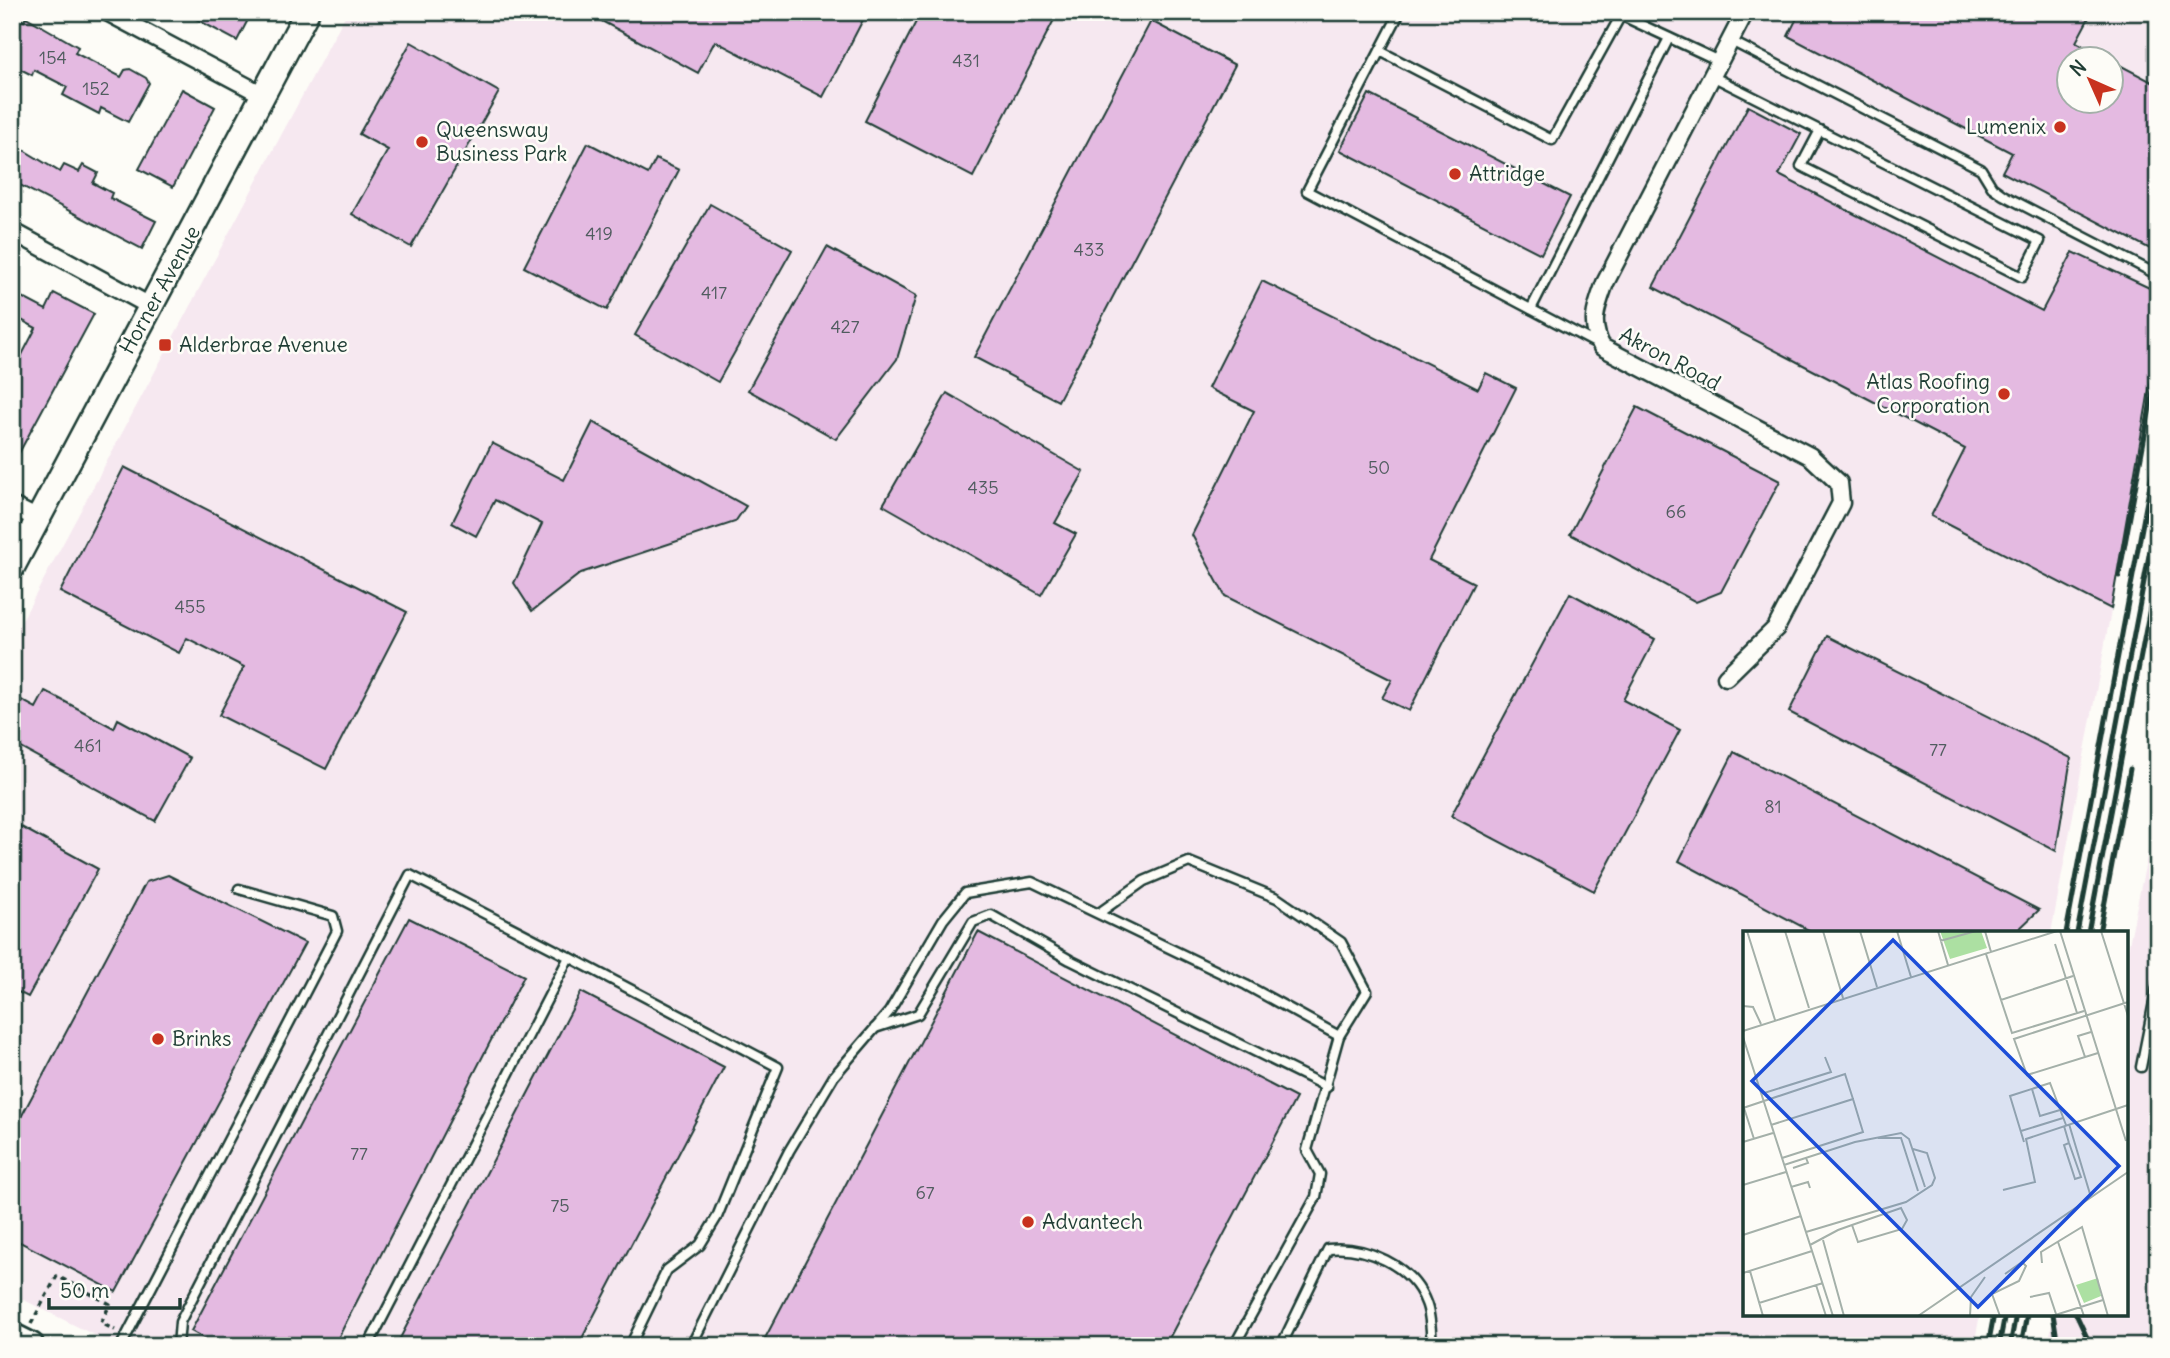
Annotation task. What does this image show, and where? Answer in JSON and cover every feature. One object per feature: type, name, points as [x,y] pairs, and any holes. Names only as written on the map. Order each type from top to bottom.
[{"type":"main road","name":"Horner Avenue","points":[[12,568],[307,12]]},
{"type":"street","points":[[107,12],[262,95]]},
{"type":"street","name":"Akron Road","points":[[1727,677],[1776,628],[1841,503],[1839,483],[1810,456],[1602,347],[1594,332],[1593,316],[1605,284],[1745,12]]},
{"type":"street","points":[[12,231],[150,306]]},
{"type":"street","points":[[12,506],[38,519]]},
{"type":"lane","points":[[1270,12],[1285,12]]},
{"type":"lane","points":[[1400,12],[1307,191],[1602,347]]},
{"type":"lane","points":[[1380,51],[1552,140],[1617,14],[1668,38],[1820,130],[2040,240],[2022,277],[1801,166],[1820,130]]},
{"type":"lane","points":[[1531,309],[1668,38]]},
{"type":"lane","points":[[1731,41],[1980,169],[1992,187],[2003,195],[2158,275]]},
{"type":"lane","points":[[1099,913],[1144,881],[1189,862],[1276,898],[1341,942],[1367,991],[1339,1036],[1327,1087],[1307,1150],[1320,1174],[1316,1197],[1234,1346]]},
{"type":"lane","points":[[178,1346],[180,1322],[410,875],[778,1067],[717,1217],[699,1245],[667,1270],[630,1346]]},
{"type":"lane","points":[[691,1346],[789,1151],[834,1076],[889,1012],[943,920],[965,893],[1032,882],[1247,985],[1339,1036]]},
{"type":"lane","points":[[121,1346],[337,931],[332,916],[239,889]]},
{"type":"lane","points":[[875,1028],[918,1014],[972,922],[991,915],[1070,960],[1327,1087]]},
{"type":"lane","points":[[368,1346],[569,957]]},
{"type":"lane","points":[[2141,1067],[2158,982]]},
{"type":"lane","points":[[1281,1346],[1328,1249],[1348,1247],[1381,1257],[1409,1277],[1426,1303],[1432,1346]]},
{"type":"path","points":[[21,1341],[57,1276],[110,1304],[101,1323],[126,1336]]},
{"type":"shaded area","points":[[347,12],[2158,12],[2158,359],[2051,931],[1743,931],[1743,1316],[1980,1316],[1974,1346],[116,1346],[12,1294],[12,639]]},
{"type":"shaded area","points":[[2158,803],[2158,1346],[2048,1346],[2054,1316],[2128,1316],[2128,949]]},
{"type":"building","points":[[183,12],[252,12],[237,41]]},
{"type":"building","points":[[585,12],[867,12],[823,97],[715,41],[698,73]]},
{"type":"building","points":[[921,12],[1058,12],[973,177],[865,121]]},
{"type":"building","name":"Lumenix","points":[[1800,12],[2092,12],[2076,42],[2083,46],[2054,46],[2054,116],[2124,116],[2124,67],[2158,85],[2158,253],[2002,172],[2012,153],[1788,36]]},
{"type":"building","points":[[17,17],[24,21],[26,17],[47,29],[78,47],[75,53],[121,77],[125,70],[130,69],[146,78],[149,83],[128,122],[101,108],[99,114],[63,95],[67,87],[34,70],[32,75],[12,65],[12,26]]},
{"type":"building","points":[[1151,21],[1235,65],[1058,401],[974,357]]},
{"type":"building","name":"Queensway Business Park","points":[[411,42],[499,92],[411,247],[352,214],[388,150],[359,134]]},
{"type":"building","points":[[182,89],[215,107],[173,187],[139,169]]},
{"type":"building","name":"Attridge","points":[[1369,94],[1570,197],[1541,254],[1340,150]]},
{"type":"building","name":"Atlas Roofing Corporation","points":[[1748,106],[1801,134],[1779,175],[2042,311],[2073,252],[2158,292],[2158,339],[2111,609],[1931,516],[1965,449],[1653,287]]},
{"type":"building","points":[[12,143],[60,172],[64,165],[79,172],[83,165],[98,173],[93,183],[112,193],[110,198],[156,221],[142,249],[12,181]]},
{"type":"building","points":[[588,143],[648,174],[656,159],[679,170],[607,310],[524,267]]},
{"type":"building","points":[[710,204],[792,250],[718,382],[635,335]]},
{"type":"building","points":[[827,247],[916,296],[897,359],[836,439],[748,390]]},
{"type":"building","points":[[1262,281],[1478,389],[1486,373],[1516,388],[1429,560],[1474,583],[1409,711],[1382,698],[1392,680],[1225,596],[1192,535],[1254,411],[1208,388]]},
{"type":"building","points":[[12,292],[46,310],[54,293],[94,314],[12,466],[12,374],[36,328],[12,315]]},
{"type":"building","points":[[947,393],[1084,472],[1055,523],[1076,534],[1041,595],[883,505]]},
{"type":"building","points":[[1637,407],[1780,481],[1721,592],[1696,602],[1570,534]]},
{"type":"building","points":[[593,422],[746,506],[735,522],[581,573],[532,611],[514,583],[542,524],[495,500],[476,536],[452,523],[492,443],[564,480]]},
{"type":"building","points":[[124,467],[407,612],[326,769],[219,715],[244,667],[187,638],[179,653],[60,592]]},
{"type":"building","points":[[1570,593],[1655,639],[1623,700],[1680,730],[1594,891],[1451,816]]},
{"type":"building","points":[[1827,636],[2071,758],[2056,851],[1789,712]]},
{"type":"building","points":[[45,691],[114,728],[118,719],[190,758],[155,821],[12,743],[12,695],[36,708]]},
{"type":"building","points":[[1734,752],[2039,910],[2017,931],[1810,931],[1679,861]]},
{"type":"building","points":[[12,822],[98,869],[28,997],[12,989]]},
{"type":"building","name":"Brinks","points":[[168,875],[305,943],[116,1292],[12,1238],[12,1134],[146,882]]},
{"type":"building","points":[[409,918],[524,976],[334,1346],[218,1346],[191,1331]]},
{"type":"building","name":"Advantech","points":[[978,932],[1296,1098],[1165,1346],[761,1346]]},
{"type":"building","points":[[581,992],[724,1067],[578,1346],[396,1346]]},
{"type":"railway","points":[[2119,576],[2158,364]]},
{"type":"railway","points":[[2066,931],[2158,442]]},
{"type":"railway","points":[[2077,931],[2158,508]]},
{"type":"railway","points":[[2088,931],[2158,566]]},
{"type":"railway","points":[[2099,931],[2130,769]]},
{"type":"railway","points":[[1988,1346],[1994,1316]]},
{"type":"railway","points":[[1999,1346],[2005,1316]]},
{"type":"railway","points":[[2010,1346],[2016,1316]]},
{"type":"railway","points":[[2021,1346],[2027,1316]]},
{"type":"railway","points":[[2053,1316],[2058,1346]]},
{"type":"railway","points":[[2077,1316],[2091,1346]]},
{"type":"place","name":"Lumenix","points":[[2060,127]]},
{"type":"place","name":"Queensway Business Park","points":[[422,142]]},
{"type":"place","name":"Attridge","points":[[1455,174]]},
{"type":"place","name":"Alderbrae Avenue","points":[[165,345]]},
{"type":"place","name":"Atlas Roofing Corporation","points":[[2004,394]]},
{"type":"place","name":"Brinks","points":[[158,1039]]},
{"type":"place","name":"Advantech","points":[[1028,1222]]}]
